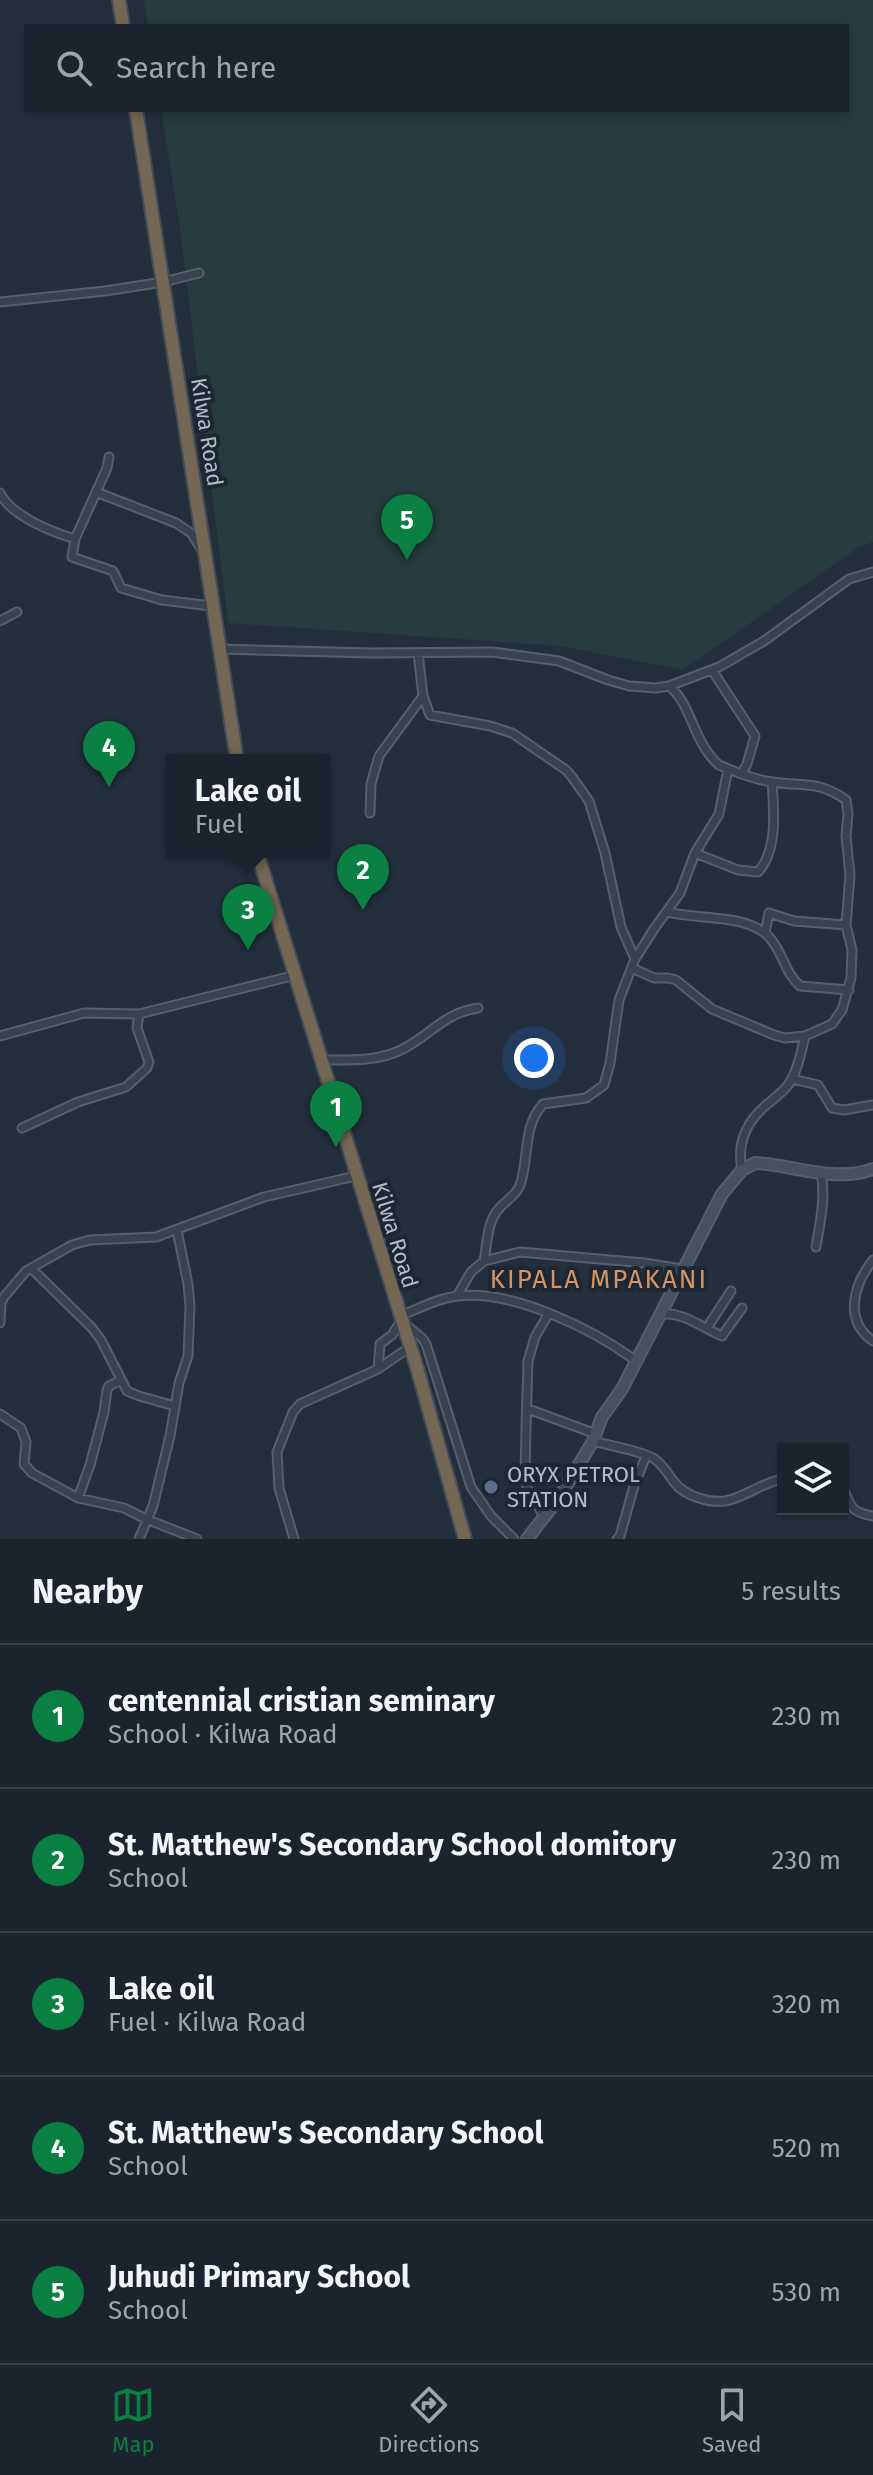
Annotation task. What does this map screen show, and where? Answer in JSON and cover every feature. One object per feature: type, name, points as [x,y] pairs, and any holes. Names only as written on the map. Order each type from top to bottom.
[{"type":"highway","points":[[119,0],[123,24]]},
{"type":"highway","name":"Kilwa Road","points":[[136,112],[236,754]]},
{"type":"highway","name":"Kilwa Road","points":[[259,858],[410,1347],[465,1539]]},
{"type":"main road","points":[[527,1539],[559,1498],[595,1437],[602,1417],[622,1389],[722,1194],[742,1170],[755,1163],[821,1173],[853,1174],[873,1169]]},
{"type":"street","points":[[0,302],[105,291],[199,273]]},
{"type":"street","points":[[109,457],[75,539],[73,559],[113,571],[121,588],[162,600],[211,606]]},
{"type":"street","points":[[96,492],[182,526],[191,533],[205,556]]},
{"type":"street","points":[[0,493],[7,504],[44,528],[75,539]]},
{"type":"street","points":[[219,649],[478,652],[528,656],[567,663],[608,680],[650,689],[669,686],[712,670],[764,641],[849,579],[873,572]]},
{"type":"street","points":[[0,621],[17,612]]},
{"type":"street","points":[[418,653],[423,696],[430,715],[512,733],[566,770],[579,785],[589,801],[605,853],[621,927],[634,964],[654,978],[676,980],[712,1009],[756,1028],[785,1038],[805,1036],[832,1024],[842,1010],[849,990],[852,950],[846,925],[850,875],[846,800],[823,787],[772,782],[728,769],[712,759],[694,731],[682,699],[669,686]]},
{"type":"street","points":[[712,670],[756,738],[742,773]]},
{"type":"street","points":[[370,813],[371,784],[379,756],[423,696]]},
{"type":"street","points":[[484,1261],[493,1217],[520,1188],[529,1127],[537,1111],[543,1104],[586,1098],[604,1085],[610,1063],[616,1009],[634,964],[680,893],[695,853],[722,808],[728,769]]},
{"type":"street","points":[[695,853],[738,870],[758,872],[770,850],[772,782]]},
{"type":"street","points":[[667,912],[725,919],[765,933],[776,946],[790,976],[800,986],[849,990]]},
{"type":"street","points":[[765,933],[769,913],[794,921],[846,925]]},
{"type":"street","points":[[0,1036],[79,1014],[139,1014],[296,975]]},
{"type":"street","points":[[320,1060],[385,1056],[412,1044],[456,1013],[478,1008]]},
{"type":"street","points":[[22,1128],[78,1102],[126,1087],[140,1075],[149,1062],[137,1028],[139,1014]]},
{"type":"street","points":[[742,1170],[738,1153],[749,1124],[792,1079],[805,1036]]},
{"type":"street","points":[[792,1079],[818,1085],[832,1108],[844,1110],[873,1105]]},
{"type":"street","points":[[816,1247],[824,1184],[821,1173]]},
{"type":"street","points":[[0,1323],[4,1297],[31,1268],[72,1245],[156,1237],[264,1197],[356,1176]]},
{"type":"street","points":[[139,1539],[153,1506],[188,1356],[190,1306],[177,1230]]},
{"type":"street","points":[[457,1296],[471,1272],[484,1261],[507,1254],[527,1252],[682,1269]]},
{"type":"street","points":[[873,1260],[863,1273],[854,1309],[862,1333],[873,1341]]},
{"type":"street","points":[[31,1268],[92,1328],[132,1394],[175,1406]]},
{"type":"street","points":[[707,1328],[731,1291]]},
{"type":"street","points":[[378,1369],[380,1344],[392,1335],[400,1319],[457,1296],[498,1297],[549,1313],[635,1360]]},
{"type":"street","points":[[660,1314],[673,1313],[724,1336],[742,1308]]},
{"type":"street","points":[[544,1516],[528,1491],[525,1476],[528,1361],[535,1337],[549,1313]]},
{"type":"street","points":[[400,1319],[426,1344],[471,1487],[491,1516],[514,1539]]},
{"type":"street","points":[[294,1539],[279,1488],[277,1452],[293,1412],[307,1400],[378,1369],[410,1347]]},
{"type":"street","points":[[78,1498],[104,1412],[107,1390],[121,1380]]},
{"type":"street","points":[[528,1409],[646,1456],[664,1467],[673,1481],[687,1492],[716,1501],[729,1500],[777,1480]]},
{"type":"street","points":[[0,1414],[21,1428],[25,1436],[24,1464],[27,1469],[78,1498],[115,1505],[197,1539]]},
{"type":"street","points":[[617,1539],[646,1456]]},
{"type":"street","points":[[849,1504],[854,1510],[873,1516]]},
{"type":"green space","points":[[144,0],[873,0],[873,542],[859,547],[683,670],[560,646],[228,623],[179,221],[161,112],[849,112],[849,24],[148,24]]},
{"type":"place","name":"Juhudi Primary School","points":[[407,560]]},
{"type":"place","name":"St. Matthew's Secondary School","points":[[109,787]]},
{"type":"place","name":"St. Matthew's Secondary School domitory","points":[[363,910]]},
{"type":"place","name":"Lake oil","points":[[248,950]]},
{"type":"place","name":"centennial cristian seminary","points":[[336,1147]]},
{"type":"place","name":"ORYX PETROL STATION","points":[[491,1487]]},
{"type":"district","name":"KIPALA MPAKANI","points":[[599,1279]]}]
